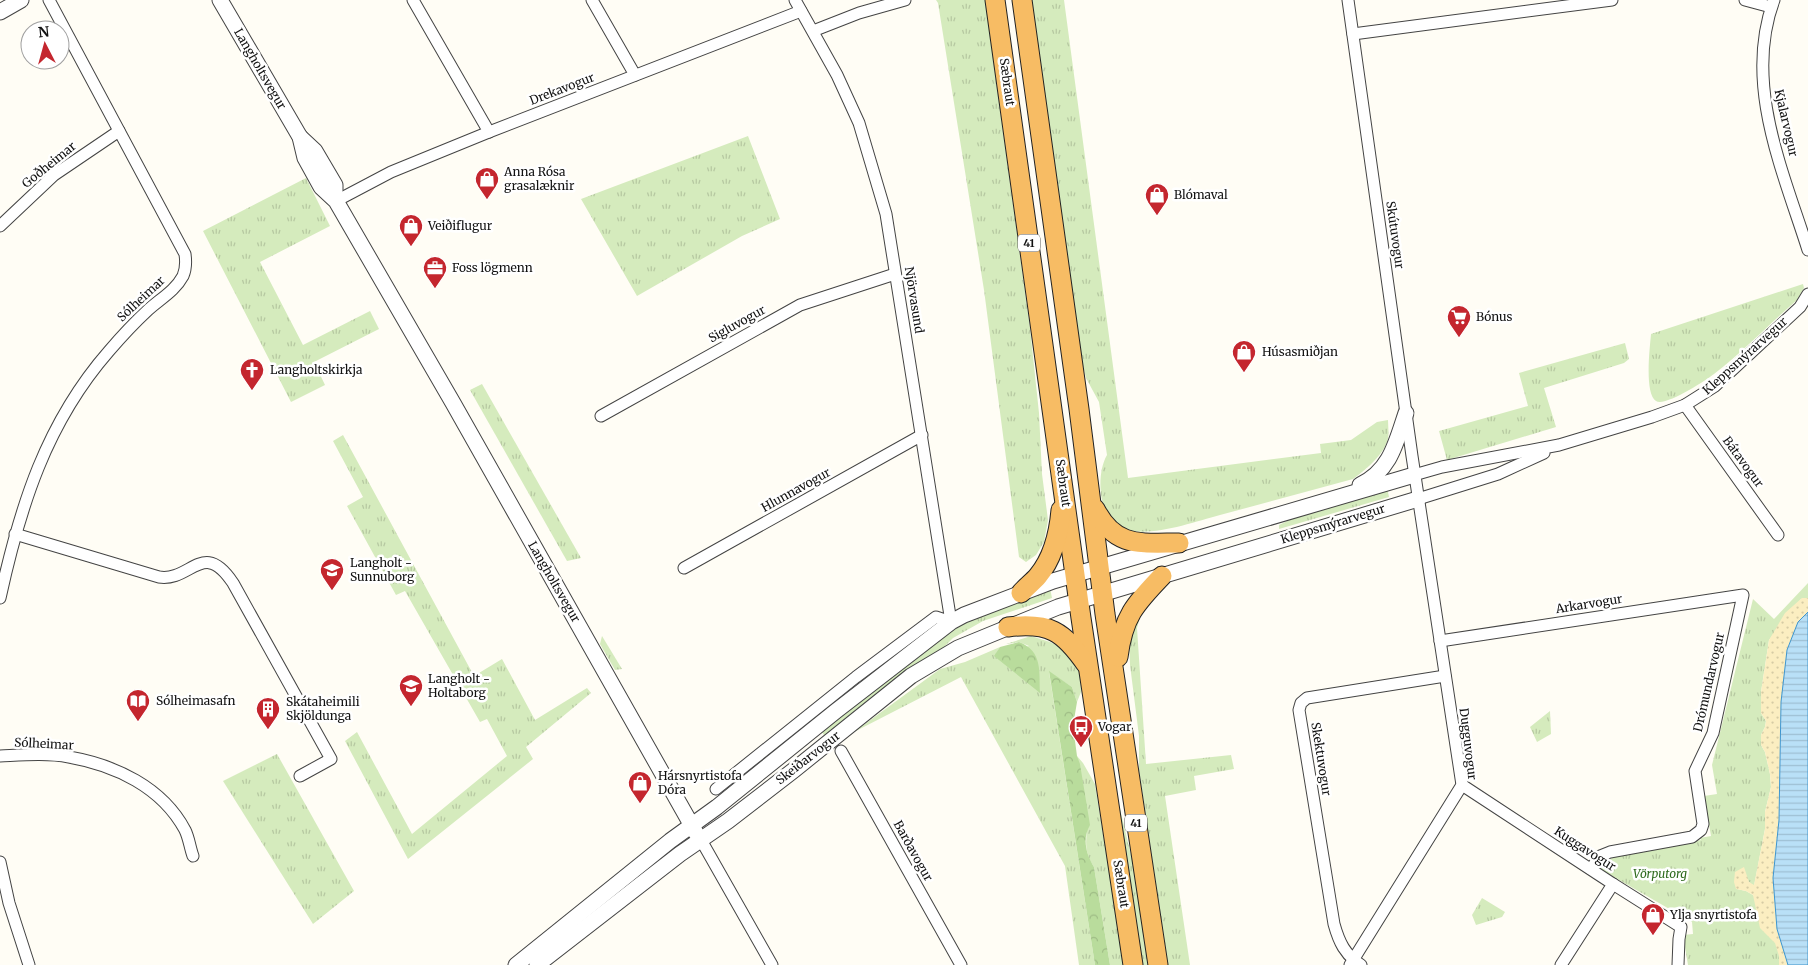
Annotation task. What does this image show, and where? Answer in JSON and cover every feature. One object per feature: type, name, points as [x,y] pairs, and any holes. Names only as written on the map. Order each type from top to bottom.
[{"type":"highway","name":"Sæbraut","points":[[995,0],[1088,668],[1133,965]]},
{"type":"highway","name":"Sæbraut","points":[[1022,0],[1103,594],[1158,965]]},
{"type":"highway","points":[[1021,592],[1038,576],[1051,554],[1059,529],[1063,487]]},
{"type":"highway","points":[[1091,502],[1100,520],[1108,529],[1133,543],[1179,543]]},
{"type":"highway","points":[[1116,681],[1120,637],[1126,622],[1141,596],[1162,576]]},
{"type":"highway","points":[[1008,627],[1033,625],[1049,629],[1072,643],[1088,668]]},
{"type":"street","points":[[0,12],[21,0]]},
{"type":"street","name":"Sólheimar","points":[[0,598],[15,534],[40,459],[52,435],[78,391],[108,352],[149,310],[171,292],[184,274],[186,261],[185,254],[49,0]]},
{"type":"street","name":"Langholtsvegur","points":[[220,0],[300,137],[305,158],[321,187],[336,200],[458,411],[772,965]]},
{"type":"street","points":[[413,0],[489,132]]},
{"type":"street","points":[[592,0],[635,75]]},
{"type":"street","name":"Njörvasund","points":[[795,0],[837,75],[860,123],[886,214],[951,622]]},
{"type":"street","points":[[813,31],[859,13],[905,0]]},
{"type":"street","name":"Skútuvogur","points":[[1348,0],[1418,499]]},
{"type":"street","points":[[1352,34],[1612,0]]},
{"type":"street","points":[[1745,0],[1773,3]]},
{"type":"street","name":"Kjalarvogur","points":[[1773,3],[1764,42],[1764,96],[1777,152],[1808,250]]},
{"type":"street","name":"Drekavogur","points":[[336,200],[391,172],[489,132],[801,11]]},
{"type":"street","name":"Goðheimar","points":[[0,226],[54,175],[119,131]]},
{"type":"street","name":"Sigluvogur","points":[[601,416],[800,304],[896,274]]},
{"type":"street","name":"Kleppsmýrarvegur","points":[[1100,567],[1442,467],[1559,445],[1685,405],[1715,386],[1800,307],[1808,294]]},
{"type":"street","name":"Bátavogur","points":[[1685,405],[1778,535]]},
{"type":"street","points":[[1335,497],[1368,481],[1386,464],[1406,414]]},
{"type":"street","name":"Hlunnavogur","points":[[684,568],[922,435]]},
{"type":"street","name":"Kleppsmýrarvegur","points":[[1103,594],[1498,474],[1559,445]]},
{"type":"street","name":"Dugguvogur","points":[[1355,963],[1462,785],[1418,499]]},
{"type":"street","points":[[15,534],[165,578],[176,575],[202,562],[222,568],[233,583],[331,759],[300,776]]},
{"type":"street","name":"Skeiðarvogur","points":[[516,965],[670,841],[692,826],[750,771],[951,622],[1021,592],[1100,567]]},
{"type":"street","name":"Skeiðarvogur","points":[[537,965],[680,854],[794,770],[912,676],[958,648],[1079,600],[1103,594]]},
{"type":"street","name":"Arkarvogur","points":[[1440,641],[1743,595]]},
{"type":"street","name":"Drómundarvogur","points":[[1591,869],[1600,856],[1610,852],[1692,837],[1701,830],[1703,824],[1695,771],[1713,733],[1743,595]]},
{"type":"street","name":"Skektuvogur","points":[[1355,963],[1342,948],[1334,924],[1299,710],[1301,703],[1307,698],[1445,676]]},
{"type":"street","name":"Barðavogur","points":[[841,751],[961,965]]},
{"type":"street","name":"Sólheimar","points":[[0,756],[36,755],[68,757],[122,773],[145,786],[169,809],[185,831],[193,856]]},
{"type":"street","name":"Skeiðarvogur","points":[[716,789],[750,771]]},
{"type":"street","name":"Kuggavogur","points":[[1462,785],[1613,884],[1561,965]]},
{"type":"street","points":[[0,862],[9,903],[29,965]]},
{"type":"street","points":[[1613,884],[1681,927],[1678,965]]},
{"type":"green space","points":[[936,0],[985,0],[1030,328],[1039,413],[1042,474],[1048,520],[1044,542],[1036,555],[1026,562],[1019,557],[984,290]]},
{"type":"green space","points":[[1032,0],[1064,0],[1128,478],[1321,453],[1320,444],[1351,440],[1377,422],[1388,420],[1388,438],[1384,449],[1372,463],[1353,479],[1164,530],[1142,532],[1125,530],[1115,524],[1108,516],[1102,500],[1100,483],[1107,455],[1099,402],[1086,378],[1080,354]]},
{"type":"green space","points":[[748,136],[780,219],[742,236],[637,296],[581,199]]},
{"type":"green space","points":[[306,178],[330,226],[260,262],[303,345],[370,311],[379,329],[314,362],[325,385],[291,402],[203,231]]},
{"type":"green space","points":[[1803,284],[1804,288],[1797,300],[1714,374],[1668,400],[1656,401],[1652,396],[1649,380],[1651,334]]},
{"type":"green space","points":[[1625,343],[1629,359],[1624,363],[1544,388],[1556,427],[1447,460],[1439,431],[1528,406],[1519,373]]},
{"type":"green space","points":[[482,384],[581,558],[567,561],[470,390]]},
{"type":"green space","points":[[343,435],[474,676],[502,659],[535,720],[587,688],[591,693],[526,747],[533,759],[408,859],[345,741],[357,732],[412,834],[507,756],[487,719],[480,722],[405,591],[396,595],[347,506],[363,497],[333,441]]},
{"type":"green space","points":[[1387,487],[1389,497],[1279,529],[1279,525],[1310,510]]},
{"type":"green space","name":"Vörputorg","points":[[1808,583],[1808,598],[1801,599],[1769,640],[1761,692],[1761,713],[1766,721],[1761,735],[1761,745],[1765,752],[1771,787],[1765,812],[1765,829],[1754,886],[1749,882],[1737,889],[1753,895],[1808,965],[1688,965],[1683,935],[1693,934],[1692,922],[1600,869],[1617,855],[1701,840],[1700,838],[1711,836],[1704,796],[1717,794],[1712,765],[1753,599],[1774,619]]},
{"type":"green space","points":[[1050,588],[1052,598],[983,621],[953,638],[935,656],[825,737],[821,730],[944,631],[990,607]]},
{"type":"green space","points":[[1140,617],[1137,628],[1146,764],[1231,755],[1234,769],[1194,776],[1196,790],[1165,796],[1190,965],[1168,965],[1139,770],[1139,736],[1130,665],[1129,636],[1134,623]]},
{"type":"green space","points":[[602,636],[622,669],[615,670],[600,644]]},
{"type":"green space","points":[[1031,636],[1060,647],[1080,671],[1081,692],[1077,702],[1072,687],[1049,672],[1095,965],[1079,965],[1065,866],[961,677],[854,732],[940,669],[965,662],[1000,647],[995,656],[1029,646],[1019,642],[1006,644]]},
{"type":"green space","points":[[1019,642],[1027,646],[1036,657],[1039,670],[1040,693],[994,656],[1000,647]]},
{"type":"green space","points":[[1049,671],[1072,687],[1077,702],[1073,726],[1090,825],[1086,836],[1086,846],[1094,867],[1110,965],[1095,965]]},
{"type":"green space","points":[[1550,711],[1551,734],[1537,742],[1530,727]]},
{"type":"green space","points":[[277,754],[354,891],[313,924],[223,781]]},
{"type":"green space","points":[[1077,756],[1095,784],[1124,965],[1110,965],[1094,867],[1087,850],[1087,831]]},
{"type":"green space","points":[[1114,801],[1118,801],[1132,859],[1148,965],[1140,965]]},
{"type":"green space","points":[[1482,898],[1505,912],[1502,917],[1476,925],[1472,915]]},
{"type":"sand","points":[[1802,598],[1808,598],[1808,612],[1798,623],[1781,702],[1779,820],[1773,878],[1777,929],[1788,965],[1779,965],[1779,956],[1775,943],[1760,928],[1753,895],[1736,889],[1734,882],[1735,872],[1744,867],[1749,882],[1754,885],[1765,829],[1765,812],[1771,787],[1765,752],[1761,745],[1761,735],[1766,721],[1761,713],[1761,692],[1769,640],[1785,613]]},
{"type":"water","points":[[1808,612],[1808,965],[1788,965],[1777,929],[1773,878],[1779,820],[1781,702],[1787,650],[1798,622]]},
{"type":"place","name":"Anna Rósa grasalæknir","points":[[487,200]]},
{"type":"place","name":"Blómaval","points":[[1157,216]]},
{"type":"place","name":"Veiðiflugur","points":[[411,247]]},
{"type":"place","name":"Foss lögmenn","points":[[435,289]]},
{"type":"place","name":"Bónus","points":[[1459,338]]},
{"type":"place","name":"Húsasmiðjan","points":[[1244,373]]},
{"type":"place","name":"Langholtskirkja","points":[[252,391]]},
{"type":"place","name":"Langholt - Sunnuborg","points":[[332,591]]},
{"type":"place","name":"Langholt - Holtaborg","points":[[411,707]]},
{"type":"place","name":"Sólheimasafn","points":[[138,722]]},
{"type":"place","name":"Skátaheimili Skjöldunga","points":[[268,730]]},
{"type":"place","name":"Vogar","points":[[1081,748]]},
{"type":"place","name":"Hársnyrtistofa Dóra","points":[[640,804]]},
{"type":"place","name":"Ylja snyrtistofa","points":[[1653,936]]}]
